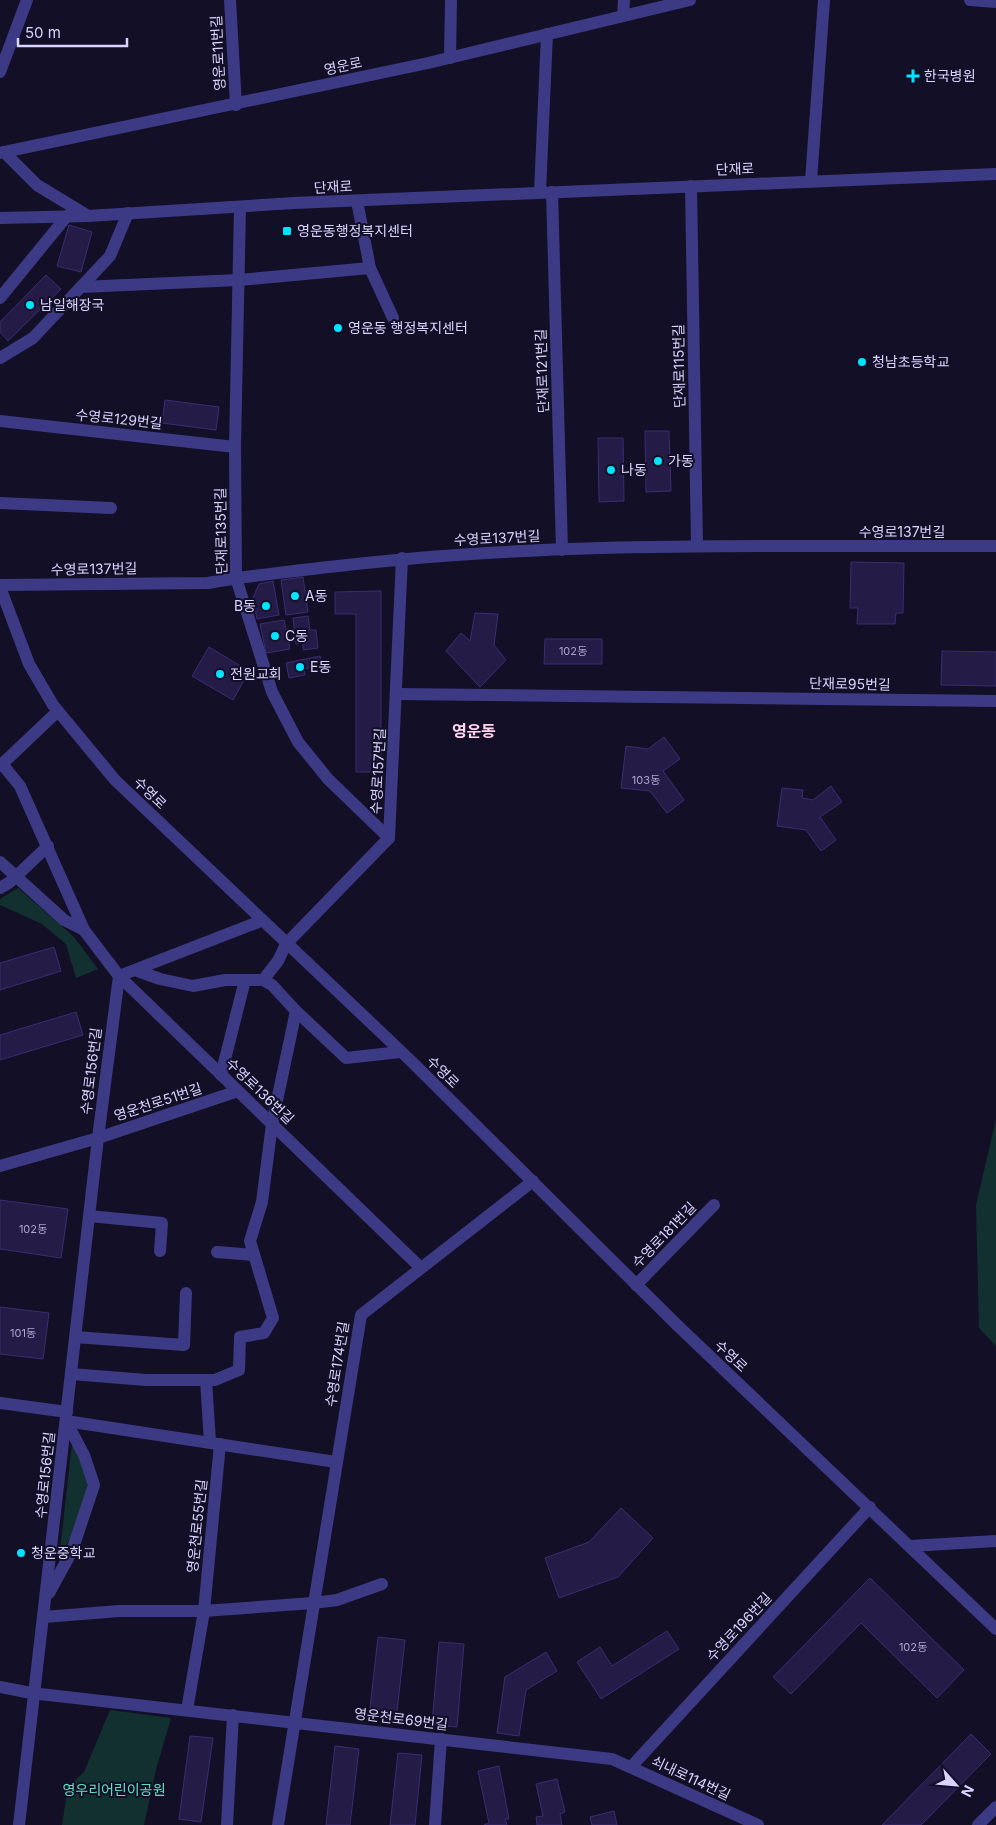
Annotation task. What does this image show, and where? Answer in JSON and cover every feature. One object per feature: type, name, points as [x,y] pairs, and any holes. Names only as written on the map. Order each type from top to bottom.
[{"type":"street","name":"영운로11번길","points":[[230,0],[236,105]]},
{"type":"street","points":[[450,58],[451,0]]},
{"type":"street","points":[[623,16],[624,0]]},
{"type":"street","name":"영운로","points":[[2,153],[236,105],[450,58],[690,0]]},
{"type":"street","points":[[811,181],[824,0]]},
{"type":"street","points":[[970,0],[996,2]]},
{"type":"street","points":[[0,72],[24,1]]},
{"type":"street","points":[[546,192],[548,34]]},
{"type":"street","points":[[2,153],[37,184],[88,216]]},
{"type":"street","name":"단재로","points":[[0,218],[128,214],[357,200],[996,174]]},
{"type":"street","name":"단재로115번길","points":[[691,186],[697,545]]},
{"type":"street","name":"단재로121번길","points":[[546,192],[562,550]]},
{"type":"street","points":[[357,200],[370,268],[393,318]]},
{"type":"street","name":"단재로135번길","points":[[240,207],[235,447],[236,578],[272,692],[298,742],[328,779],[389,838]]},
{"type":"street","points":[[0,358],[33,338],[82,288],[110,256],[128,214]]},
{"type":"street","points":[[0,298],[66,216]]},
{"type":"street","points":[[82,288],[239,280],[370,268]]},
{"type":"street","name":"수영로129번길","points":[[0,421],[235,447]]},
{"type":"street","points":[[0,503],[111,508]]},
{"type":"street","name":"수영로137번길","points":[[0,586],[208,583],[402,558],[562,550],[697,545],[755,548],[996,546]]},
{"type":"street","name":"수영로157번길","points":[[389,838],[402,558]]},
{"type":"street","name":"수영로","points":[[0,586],[29,664],[58,711],[115,780],[400,1052],[533,1181],[636,1285],[996,1629]]},
{"type":"street","name":"단재로95번길","points":[[397,694],[996,701]]},
{"type":"street","points":[[1,765],[58,711]]},
{"type":"street","name":"수영로136번길","points":[[1,765],[20,786],[48,846],[64,889],[84,930],[119,976],[421,1268]]},
{"type":"street","points":[[263,980],[286,944],[389,838]]},
{"type":"street","points":[[0,888],[15,877],[48,846]]},
{"type":"street","name":"수영로136번길","points":[[0,862],[64,920],[84,930]]},
{"type":"street","points":[[119,976],[262,921]]},
{"type":"street","points":[[135,970],[160,979],[193,986],[225,980],[263,980],[272,985],[296,1011],[346,1058],[400,1052]]},
{"type":"street","name":"수영로156번길","points":[[36,1693],[98,1138],[119,976]]},
{"type":"street","points":[[221,1075],[245,980]]},
{"type":"street","points":[[71,1374],[146,1380],[215,1380],[239,1370],[240,1337],[264,1333],[273,1318],[250,1242],[262,1202],[272,1124],[296,1011]]},
{"type":"street","name":"영운천로51번길","points":[[0,1166],[98,1138],[238,1091]]},
{"type":"street","name":"수영로174번길","points":[[278,1825],[360,1315],[533,1181]]},
{"type":"street","name":"수영로181번길","points":[[636,1285],[714,1205]]},
{"type":"street","points":[[89,1216],[162,1223],[160,1252]]},
{"type":"street","points":[[217,1252],[254,1254]]},
{"type":"street","points":[[76,1337],[184,1345],[186,1293]]},
{"type":"street","name":"영운천로55번길","points":[[204,1611],[215,1443],[206,1380]]},
{"type":"street","points":[[0,1403],[215,1443],[336,1462]]},
{"type":"street","points":[[46,1597],[72,1551],[94,1485],[84,1455],[67,1416]]},
{"type":"street","name":"수영로196번길","points":[[631,1767],[870,1507]]},
{"type":"street","points":[[910,1546],[996,1541]]},
{"type":"street","points":[[44,1616],[119,1611],[204,1611],[313,1603],[337,1600],[382,1584]]},
{"type":"street","points":[[187,1710],[204,1611]]},
{"type":"street","name":"영운천로69번길","points":[[0,1687],[36,1693],[612,1759]]},
{"type":"street","points":[[19,1825],[36,1693]]},
{"type":"street","points":[[227,1825],[233,1715]]},
{"type":"street","points":[[435,1825],[441,1739]]},
{"type":"street","name":"쇠내로114번길","points":[[612,1759],[758,1825]]},
{"type":"street","points":[[978,1825],[994,1812]]},
{"type":"green space","points":[[18,888],[74,937],[98,969],[76,978],[66,944],[42,924],[0,905],[0,899]]},
{"type":"green space","points":[[996,1119],[996,1346],[979,1328],[976,1205]]},
{"type":"green space","points":[[72,1444],[86,1467],[87,1490],[76,1527],[59,1558]]},
{"type":"green space","name":"영우리어린이공원","points":[[110,1710],[171,1718],[156,1770],[144,1825],[62,1825],[68,1787],[84,1772]]},
{"type":"building","points":[[69,225],[92,232],[81,272],[57,266]]},
{"type":"building","name":"남일해장국","points":[[46,275],[61,289],[8,341],[0,332],[0,322]]},
{"type":"building","points":[[165,400],[219,407],[216,430],[162,423]]},
{"type":"building","name":"가동","points":[[645,431],[669,431],[671,491],[646,492]]},
{"type":"building","name":"나동","points":[[598,438],[623,438],[624,501],[599,502]]},
{"type":"building","points":[[851,562],[904,563],[903,613],[896,613],[895,624],[857,624],[858,608],[850,608]]},
{"type":"building","name":"A동","points":[[303,577],[308,612],[286,615],[281,580]]},
{"type":"building","name":"B동","points":[[273,581],[279,615],[257,619],[253,598],[259,584]]},
{"type":"building","points":[[381,591],[381,772],[356,772],[356,614],[335,614],[335,592]]},
{"type":"building","points":[[475,613],[498,614],[494,645],[506,660],[480,687],[446,651],[461,633],[470,641]]},
{"type":"building","name":"C동","points":[[308,616],[310,630],[316,630],[318,648],[303,650],[303,643],[296,644],[293,618]]},
{"type":"building","name":"C동","points":[[284,620],[290,649],[266,653],[260,624]]},
{"type":"building","points":[[545,639],[602,639],[602,664],[544,664]]},
{"type":"building","name":"전원교회","points":[[209,647],[249,671],[233,700],[192,676]]},
{"type":"building","points":[[942,651],[996,652],[996,686],[941,685]]},
{"type":"building","name":"E동","points":[[320,656],[322,665],[304,669],[305,675],[289,678],[286,663]]},
{"type":"building","points":[[664,737],[680,759],[663,771],[684,800],[667,813],[650,791],[621,788],[626,746],[648,749]]},
{"type":"building","points":[[831,786],[842,802],[820,817],[836,840],[821,851],[806,830],[777,826],[782,788],[803,790],[802,798],[813,800]]},
{"type":"building","points":[[54,947],[61,971],[0,990],[0,963]]},
{"type":"building","points":[[76,1012],[83,1035],[0,1060],[0,1035]]},
{"type":"building","points":[[0,1200],[68,1209],[61,1258],[0,1249]]},
{"type":"building","points":[[0,1307],[49,1313],[43,1359],[0,1354]]},
{"type":"building","points":[[621,1508],[653,1538],[618,1577],[559,1598],[545,1558],[589,1542]]},
{"type":"building","points":[[870,1578],[964,1670],[937,1698],[861,1623],[791,1694],[773,1677]]},
{"type":"building","points":[[667,1631],[679,1649],[601,1699],[577,1662],[600,1647],[612,1666]]},
{"type":"building","points":[[378,1637],[405,1640],[396,1720],[369,1717]]},
{"type":"building","points":[[439,1642],[464,1644],[457,1727],[432,1725]]},
{"type":"building","points":[[546,1652],[557,1671],[526,1690],[519,1736],[497,1733],[505,1677]]},
{"type":"building","points":[[971,1734],[991,1754],[921,1825],[882,1825]]},
{"type":"building","points":[[190,1736],[213,1738],[201,1822],[179,1819]]},
{"type":"building","points":[[335,1746],[359,1749],[350,1825],[326,1825]]},
{"type":"building","points":[[398,1753],[422,1755],[415,1825],[390,1825]]},
{"type":"building","points":[[499,1766],[509,1819],[505,1819],[507,1825],[484,1825],[489,1823],[478,1771]]},
{"type":"building","points":[[557,1779],[565,1812],[560,1814],[562,1825],[537,1825],[536,1817],[543,1816],[536,1784]]},
{"type":"building","points":[[614,1811],[617,1825],[592,1825],[590,1817]]},
{"type":"place","name":"한국병원","points":[[913,76]]},
{"type":"place","name":"영운동행정복지센터","points":[[287,231]]},
{"type":"place","name":"남일해장국","points":[[30,305]]},
{"type":"place","name":"영운동 행정복지센터","points":[[338,328]]},
{"type":"place","name":"청남초등학교","points":[[862,362]]},
{"type":"place","name":"가동","points":[[658,461]]},
{"type":"place","name":"나동","points":[[611,470]]},
{"type":"place","name":"A동","points":[[295,596]]},
{"type":"place","name":"B동","points":[[266,606]]},
{"type":"place","name":"C동","points":[[275,636]]},
{"type":"place","name":"E동","points":[[300,667]]},
{"type":"place","name":"전원교회","points":[[220,674]]},
{"type":"place","name":"청운중학교","points":[[21,1553]]},
{"type":"district","name":"영운동","points":[[474,731]]}]
